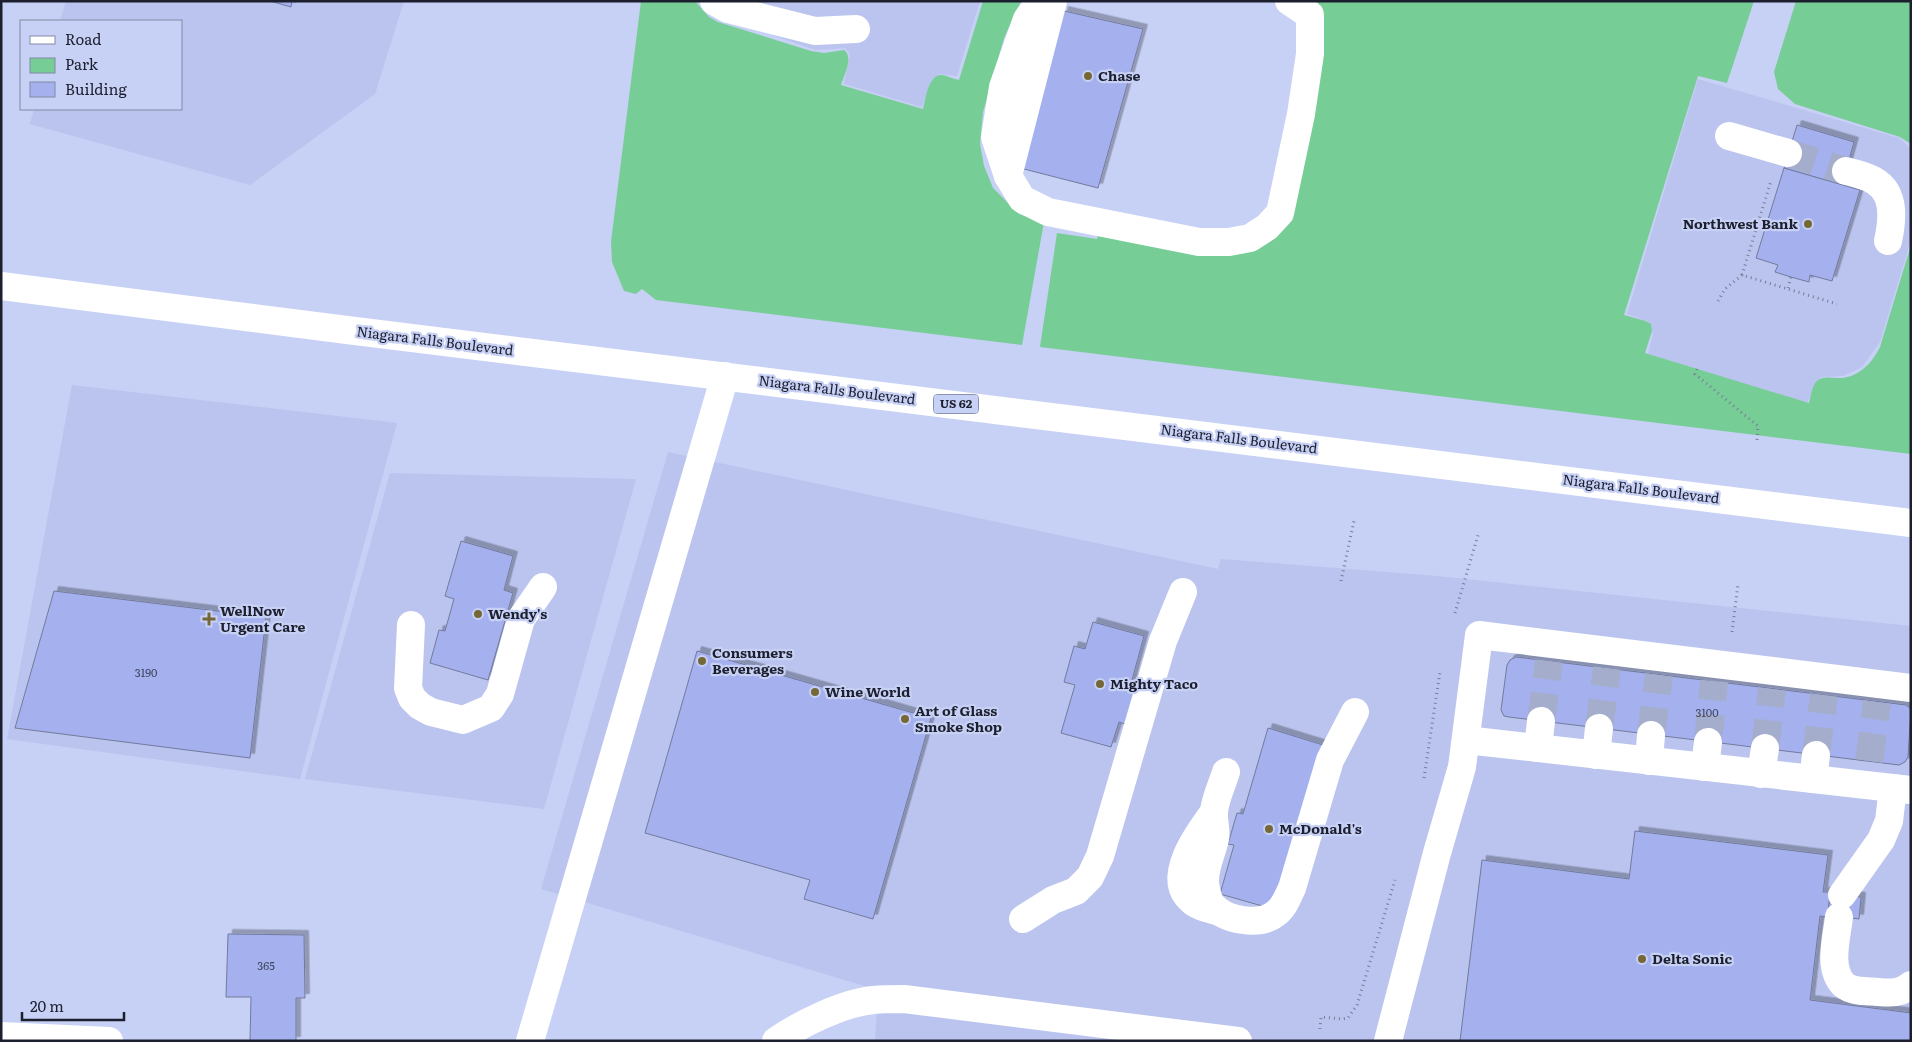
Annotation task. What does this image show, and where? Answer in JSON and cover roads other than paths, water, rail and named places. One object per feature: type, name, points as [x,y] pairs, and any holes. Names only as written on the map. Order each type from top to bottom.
[{"type":"main road","points":[[714,1],[728,9],[815,31],[856,29]]},
{"type":"main road","points":[[1041,1],[1027,19],[1003,87],[995,137],[1008,176],[1022,199],[1048,212],[1199,242],[1229,242],[1250,238],[1267,227],[1280,213],[1301,114],[1310,54],[1310,14],[1289,1]]},
{"type":"main road","points":[[1008,176],[1054,1]]},
{"type":"main road","points":[[1729,136],[1788,154]]},
{"type":"main road","points":[[1846,171],[1871,178],[1885,190],[1891,204],[1892,220],[1888,241]]},
{"type":"main road","name":"Niagara Falls Boulevard","points":[[1,286],[1911,522]]},
{"type":"main road","points":[[530,1041],[725,376]]},
{"type":"main road","points":[[411,625],[408,688],[412,698],[420,706],[431,712],[463,720],[491,708],[500,694],[521,619],[543,587]]},
{"type":"main road","points":[[1023,919],[1053,900],[1076,891],[1090,877],[1100,856],[1163,641],[1184,592]]},
{"type":"main road","points":[[1388,1041],[1437,853],[1462,767],[1479,635],[1550,652],[1825,687],[1878,693],[1911,688]]},
{"type":"main road","points":[[1226,772],[1214,812],[1216,836],[1206,869],[1205,882],[1212,905],[1223,913],[1247,920],[1262,921],[1275,914],[1284,904],[1292,888],[1330,760],[1355,712]]},
{"type":"main road","points":[[1538,748],[1541,721]]},
{"type":"main road","points":[[1596,755],[1599,728]]},
{"type":"main road","points":[[1466,740],[1596,755],[1650,748],[1706,754],[1868,773],[1902,789],[1881,840],[1841,906],[1835,959],[1838,974],[1844,985],[1856,990],[1894,994],[1907,989],[1911,985]]},
{"type":"main road","points":[[776,1041],[811,1020],[840,1009],[871,1000],[904,999],[1238,1041]]},
{"type":"main road","points":[[1,1036],[109,1041]]},
{"type":"tunnel","points":[[1788,153],[1846,171]]},
{"type":"tunnel","points":[[1541,721],[1549,661]]},
{"type":"tunnel","points":[[1599,728],[1607,668]]},
{"type":"tunnel","points":[[1651,735],[1659,675]]},
{"type":"tunnel","points":[[1708,742],[1714,681]]},
{"type":"tunnel","points":[[1765,748],[1772,689]]},
{"type":"tunnel","points":[[1816,755],[1824,695]]},
{"type":"tunnel","points":[[1869,761],[1877,702]]},
{"type":"place","name":"Chase","points":[[1088,76]]},
{"type":"place","name":"Northwest Bank","points":[[1808,224]]},
{"type":"place","name":"Wendy's","points":[[478,614]]},
{"type":"place","name":"WellNow Urgent Care","points":[[209,619]]},
{"type":"place","name":"Consumers Beverages","points":[[702,661]]},
{"type":"place","name":"Mighty Taco","points":[[1100,684]]},
{"type":"place","name":"Wine World","points":[[815,692]]},
{"type":"place","name":"Art of Glass Smoke Shop","points":[[905,719]]},
{"type":"place","name":"McDonald's","points":[[1269,829]]},
{"type":"place","name":"Delta Sonic","points":[[1642,959]]}]
